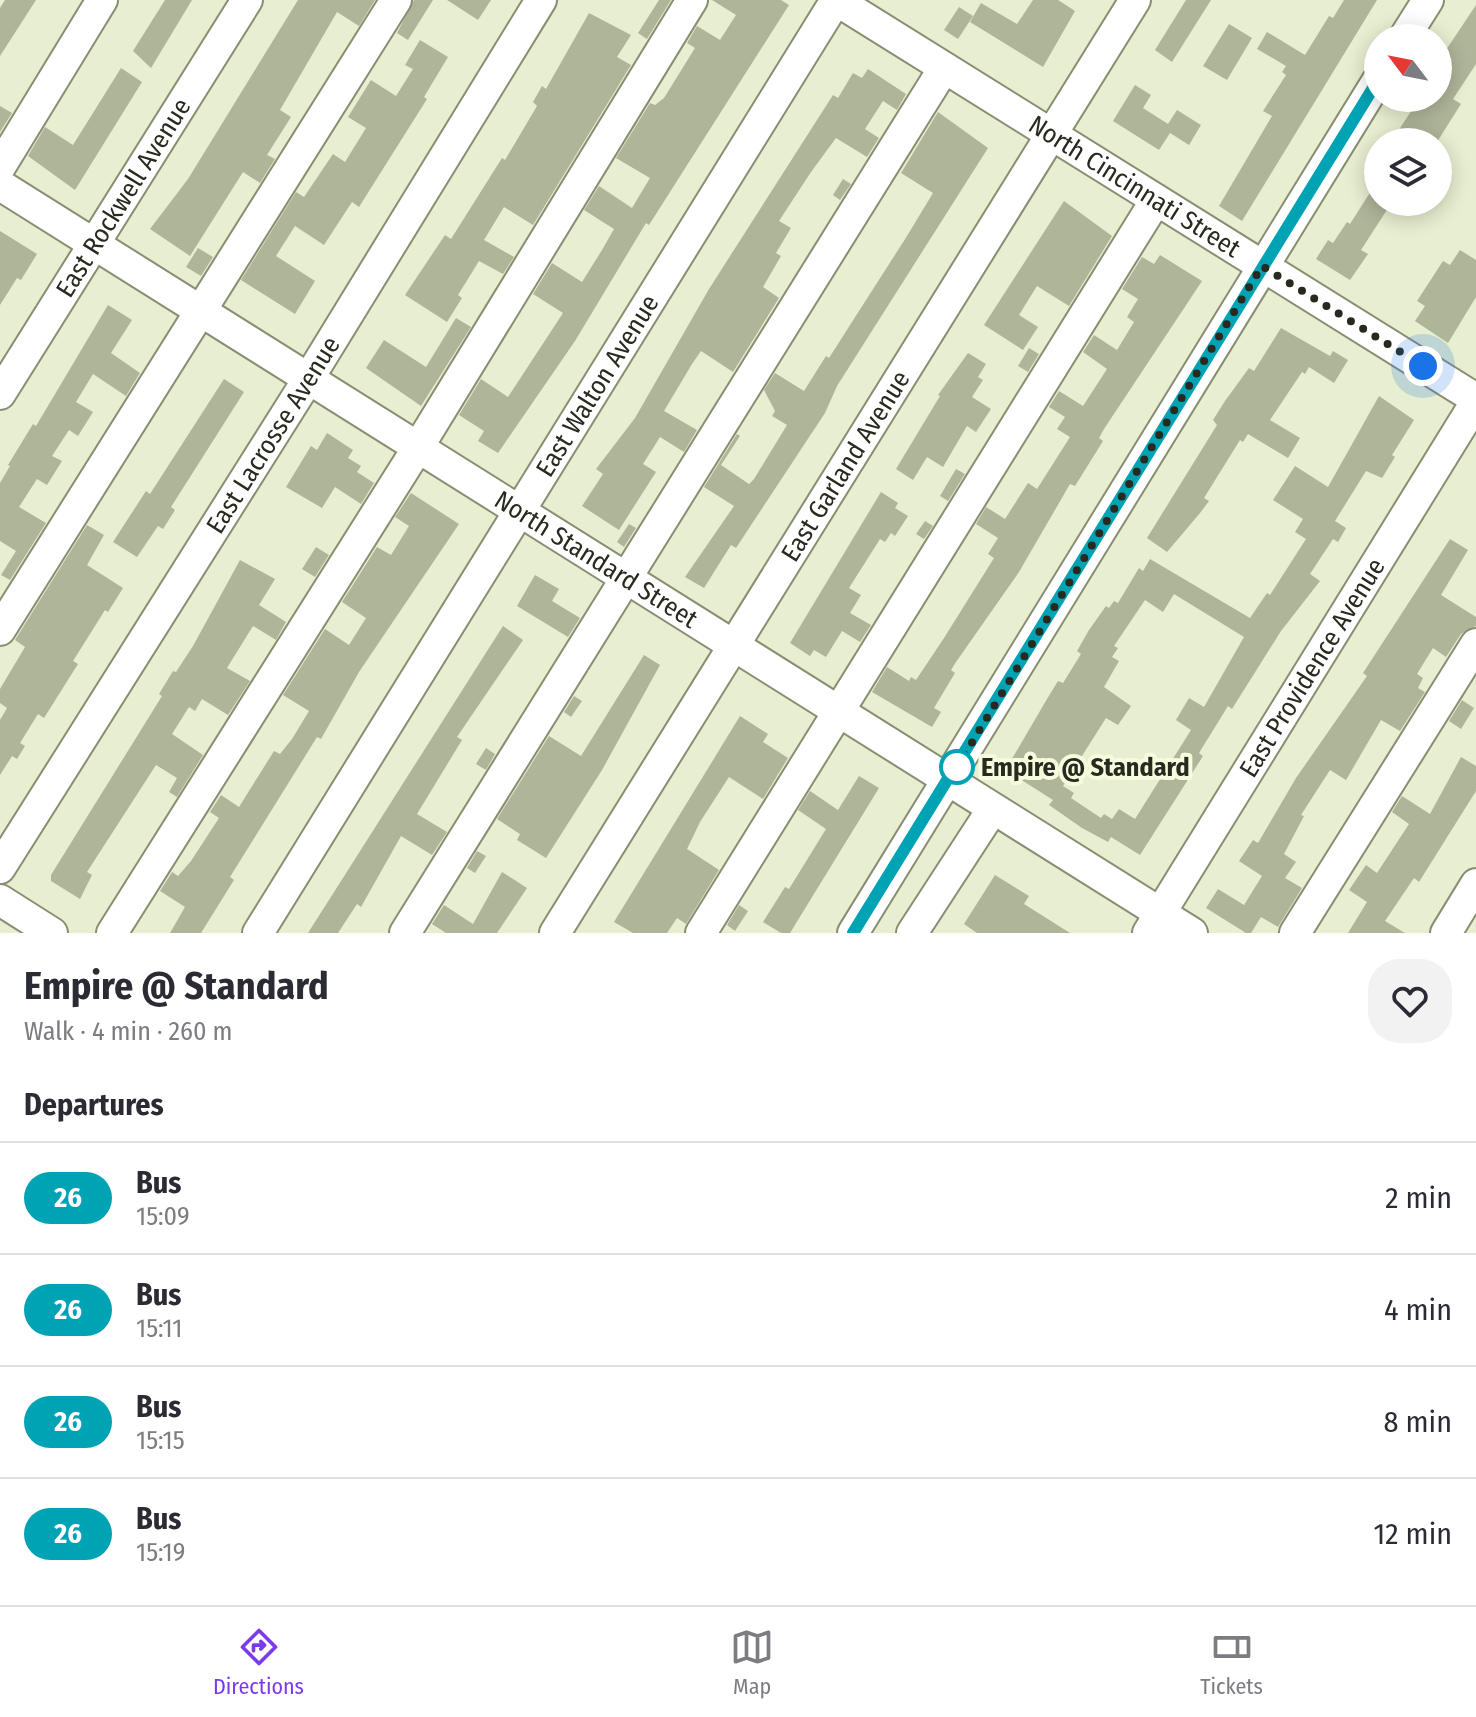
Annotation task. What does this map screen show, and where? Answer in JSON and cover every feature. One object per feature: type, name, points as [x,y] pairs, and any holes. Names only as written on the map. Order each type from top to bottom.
[{"type":"street","points":[[0,167],[102,0]]},
{"type":"street","name":"East Rockwell Avenue","points":[[0,394],[247,0]]},
{"type":"street","points":[[0,630],[396,0]]},
{"type":"street","name":"East Lacrosse Avenue","points":[[0,868],[307,381],[541,0]]},
{"type":"street","points":[[112,933],[417,449],[692,0]]},
{"type":"street","name":"North Cincinnati Street","points":[[836,0],[1476,401]]},
{"type":"street","name":"East Walton Avenue","points":[[258,933],[836,0]]},
{"type":"street","name":"East Garland Avenue","points":[[555,933],[1135,0]]},
{"type":"street","points":[[1413,24],[1428,0]]},
{"type":"street","points":[[405,933],[944,68]]},
{"type":"street","points":[[853,933],[1364,102]]},
{"type":"street","name":"North Standard Street","points":[[0,185],[992,810],[1154,923],[1192,933]]},
{"type":"street","points":[[701,933],[1156,200]]},
{"type":"street","name":"East Providence Avenue","points":[[1154,923],[1476,401]]},
{"type":"street","points":[[1295,933],[1476,644]]},
{"type":"street","points":[[912,933],[992,810]]},
{"type":"street","points":[[1446,933],[1476,884]]},
{"type":"street","points":[[0,900],[52,933]]},
{"type":"building","points":[[5,0],[36,0],[0,56],[0,8]]},
{"type":"building","points":[[165,0],[192,0],[151,68],[133,51]]},
{"type":"building","points":[[298,0],[375,0],[359,26],[337,12],[280,110],[291,117],[267,155],[275,159],[260,183],[243,172],[190,256],[150,229],[188,179]]},
{"type":"building","points":[[414,0],[433,0],[408,40],[397,33]]},
{"type":"building","points":[[447,0],[491,0],[478,20]]},
{"type":"building","points":[[659,0],[671,0],[647,39],[638,33]]},
{"type":"building","points":[[712,0],[781,0],[789,5],[649,225],[646,223],[575,341],[498,453],[478,441],[484,431],[459,415],[481,379],[508,397],[563,313],[533,294],[552,263],[582,282],[602,250],[614,229],[584,210],[599,186],[632,208],[650,178],[616,158],[650,103],[655,105],[664,98],[695,48],[687,43],[697,26],[720,40],[736,15]]},
{"type":"building","points":[[1033,0],[1058,0],[1075,11],[1043,67],[970,22],[981,3],[1017,24]]},
{"type":"building","points":[[1186,0],[1211,0],[1172,62],[1155,50]]},
{"type":"building","points":[[1344,0],[1377,0],[1242,221],[1219,206],[1272,116],[1263,111],[1286,75],[1282,72],[1286,66],[1257,49],[1267,32],[1305,55],[1329,16],[1333,18]]},
{"type":"building","points":[[1476,5],[1476,64],[1453,99],[1461,104],[1446,128],[1400,128],[1411,112],[1452,112],[1452,41]]},
{"type":"building","points":[[959,7],[973,16],[958,39],[944,30]]},
{"type":"building","points":[[589,13],[631,35],[617,57],[631,65],[533,225],[504,207],[484,240],[514,257],[503,274],[479,261],[458,295],[462,298],[447,322],[405,295],[445,235],[451,239],[502,158],[505,160],[537,106],[533,102],[542,86],[546,89]]},
{"type":"building","points":[[1229,24],[1252,38],[1227,80],[1203,66]]},
{"type":"building","points":[[420,40],[448,57],[424,97],[427,99],[359,207],[352,202],[324,245],[295,226],[276,256],[315,281],[295,314],[241,280],[296,192],[304,197],[333,154],[345,162],[366,128],[348,117],[371,80],[396,96],[413,69],[405,65]]},
{"type":"building","points":[[121,68],[142,82],[75,190],[28,156],[45,127],[73,145]]},
{"type":"building","points":[[868,69],[906,94],[897,110],[883,101],[865,129],[879,138],[867,157],[836,138],[811,172],[779,221],[791,228],[776,253],[781,256],[763,287],[779,298],[733,372],[701,351],[692,364],[664,411],[697,430],[684,452],[660,437],[643,464],[656,472],[619,530],[582,506],[603,474],[596,469],[635,418],[709,289],[833,95],[838,98],[853,73],[862,78]]},
{"type":"building","points":[[1135,85],[1151,95],[1143,108],[1168,124],[1177,110],[1201,125],[1189,145],[1170,133],[1159,150],[1113,121]]},
{"type":"building","points":[[0,106],[12,113],[0,132]]},
{"type":"building","points":[[938,112],[988,148],[837,386],[825,413],[736,548],[731,545],[704,588],[685,577],[734,506],[704,487],[737,434],[740,436],[721,465],[749,484],[754,479],[787,425],[772,416],[775,411],[764,390],[775,373],[804,391],[826,356],[829,358],[907,236],[933,193],[901,173]]},
{"type":"building","points":[[843,179],[851,184],[840,200],[833,195]]},
{"type":"building","points":[[1064,201],[1112,236],[1069,306],[1037,286],[1019,315],[1038,327],[1023,350],[984,325]]},
{"type":"building","points":[[1364,202],[1364,216],[1383,216],[1361,250],[1368,254],[1350,280],[1316,259],[1328,240],[1333,243],[1347,222],[1350,224]]},
{"type":"building","points":[[0,231],[37,254],[0,305]]},
{"type":"building","points":[[198,248],[213,257],[201,276],[186,267]]},
{"type":"building","points":[[1460,250],[1476,260],[1476,297],[1448,343],[1415,321],[1425,306],[1417,301],[1443,261],[1450,265]]},
{"type":"building","points":[[1160,255],[1202,281],[1104,429],[1099,438],[1103,441],[1075,486],[1070,484],[1019,572],[951,670],[955,673],[934,708],[941,712],[932,727],[872,692],[887,667],[909,681],[911,677],[916,680],[944,638],[994,558],[988,554],[998,538],[976,524],[986,507],[1005,519],[1028,483],[1037,489],[1070,437],[1057,429],[1065,417],[1049,407],[1059,391],[1083,406],[1107,369],[1083,352],[1094,335],[1117,350],[1134,322],[1127,317],[1138,299],[1122,289],[1142,257],[1154,264]]},
{"type":"building","points":[[108,305],[132,320],[111,353],[140,373],[126,396],[93,374],[76,402],[93,412],[78,436],[69,430],[52,456],[62,461],[47,485],[37,479],[19,507],[46,523],[10,580],[1,575],[16,551],[0,541],[0,483],[8,465],[33,424],[36,426]]},
{"type":"building","points":[[456,318],[471,327],[421,406],[366,368],[384,340],[426,367]]},
{"type":"building","points":[[1281,328],[1330,356],[1333,351],[1348,360],[1334,383],[1309,367],[1305,374],[1302,372],[1270,420],[1300,438],[1288,458],[1248,434],[1243,442],[1240,440],[1204,498],[1209,501],[1167,552],[1147,538],[1217,425],[1213,420],[1225,401],[1249,368],[1254,371]]},
{"type":"building","points":[[1029,348],[1039,354],[1028,372],[1018,366]]},
{"type":"building","points":[[968,353],[986,364],[978,377],[983,380],[972,397],[991,409],[976,432],[967,426],[943,467],[927,457],[913,480],[896,469],[938,395]]},
{"type":"building","points":[[224,379],[244,392],[171,507],[175,510],[163,529],[158,526],[137,557],[113,542],[146,491],[150,494]]},
{"type":"building","points":[[1379,396],[1414,420],[1382,478],[1366,471],[1335,521],[1346,528],[1338,542],[1333,539],[1310,574],[1320,581],[1281,631],[1232,709],[1228,706],[1199,753],[1203,756],[1140,855],[1111,837],[1108,842],[1082,828],[1049,805],[1053,800],[1006,769],[1058,681],[1063,683],[1081,654],[1077,651],[1089,630],[1106,606],[1109,608],[1114,601],[1118,603],[1139,568],[1143,571],[1150,559],[1250,618],[1267,593],[1270,595],[1306,539],[1295,532],[1303,519],[1273,500],[1295,466],[1328,487]],"holes":[[[1174,594],[1244,637],[1204,707],[1189,698],[1176,720],[1191,730],[1135,819],[1119,809],[1112,819],[1104,814],[1101,818],[1071,798],[1074,793],[1063,786],[1106,718],[1118,725],[1131,706],[1104,687],[1119,661],[1112,657],[1118,648],[1114,646],[1145,600],[1163,612]]]},
{"type":"building","points":[[327,433],[353,450],[348,458],[361,466],[357,472],[374,483],[361,504],[335,487],[322,508],[286,487],[311,446],[317,450]]},
{"type":"building","points":[[956,469],[965,474],[948,501],[940,496]]},
{"type":"building","points":[[881,492],[898,503],[895,508],[908,516],[895,536],[891,533],[885,542],[880,539],[849,588],[861,595],[850,613],[871,625],[860,642],[842,631],[826,657],[814,650],[810,656],[790,643]]},
{"type":"building","points":[[411,493],[459,524],[359,672],[321,739],[317,737],[230,877],[234,880],[201,933],[170,933],[185,907],[160,891],[172,872],[178,876],[191,861],[219,818],[210,812],[221,795],[239,807],[274,751],[280,754],[292,739],[309,711],[283,695],[325,629],[349,645],[366,618],[342,602],[377,547],[391,555],[409,526],[395,517]]},
{"type":"building","points":[[925,521],[933,526],[924,539],[916,534]]},
{"type":"building","points":[[629,524],[636,528],[624,547],[617,542]]},
{"type":"building","points":[[87,525],[104,535],[87,565],[123,588],[108,612],[105,610],[73,661],[78,664],[44,718],[38,714],[20,743],[25,746],[17,759],[12,756],[0,775],[0,720],[7,708],[0,703],[0,689],[25,647],[15,640]]},
{"type":"building","points":[[1450,539],[1468,550],[1441,595],[1476,617],[1476,626],[1461,634],[1446,657],[1433,648],[1417,674],[1423,678],[1418,688],[1425,692],[1400,731],[1381,720],[1346,780],[1330,770],[1301,815],[1304,816],[1284,854],[1296,862],[1285,878],[1302,888],[1278,927],[1261,917],[1251,933],[1246,933],[1206,908],[1218,889],[1244,905],[1262,876],[1239,861],[1253,840],[1258,843],[1296,778],[1367,676],[1363,673]]},
{"type":"building","points":[[316,547],[329,555],[315,577],[302,569]]},
{"type":"building","points":[[240,560],[275,579],[259,605],[286,622],[276,640],[253,626],[227,668],[250,681],[228,715],[202,699],[195,711],[189,707],[172,734],[203,755],[177,797],[169,792],[177,778],[156,765],[87,872],[92,875],[80,899],[51,881],[51,875],[162,696],[159,694],[173,671],[176,672],[193,646]]},
{"type":"building","points":[[535,575],[559,589],[552,601],[580,618],[568,637],[517,606]]},
{"type":"building","points":[[503,626],[523,640],[457,737],[462,740],[417,814],[447,832],[432,855],[401,836],[361,907],[357,904],[338,933],[308,933]]},
{"type":"building","points":[[644,655],[660,665],[602,770],[546,858],[517,840],[520,834],[497,819],[549,736],[581,756]]},
{"type":"building","points":[[574,696],[582,701],[571,717],[564,712]]},
{"type":"building","points":[[1462,700],[1474,708],[1461,729],[1449,721]]},
{"type":"building","points":[[740,716],[768,734],[763,742],[788,758],[763,799],[729,777],[700,822],[687,849],[719,870],[686,924],[677,918],[667,933],[633,933],[614,922]]},
{"type":"building","points":[[486,748],[495,754],[486,770],[476,764]]},
{"type":"building","points":[[1461,757],[1476,766],[1476,791],[1419,882],[1414,878],[1385,921],[1405,933],[1348,933],[1367,902],[1349,890],[1366,865],[1377,873],[1409,824],[1392,812],[1402,796],[1430,814]]},
{"type":"building","points":[[859,776],[879,788],[790,933],[781,933],[763,922],[785,887],[789,889],[826,829],[798,810],[810,791],[838,810]]},
{"type":"building","points":[[477,851],[486,856],[475,873],[467,868]]},
{"type":"building","points":[[502,872],[527,888],[497,933],[446,933],[432,924],[444,905],[473,924]]},
{"type":"building","points":[[995,875],[1029,896],[1024,904],[1070,933],[977,933],[964,924]]},
{"type":"building","points":[[739,905],[748,911],[735,931],[727,925]]},
{"type":"bus line","name":"26","points":[[853,933],[1364,103]]},
{"type":"place","name":"Empire @ Standard","points":[[957,767]]},
{"type":"route","points":[[957,767],[1262,266],[1423,366]]}]
